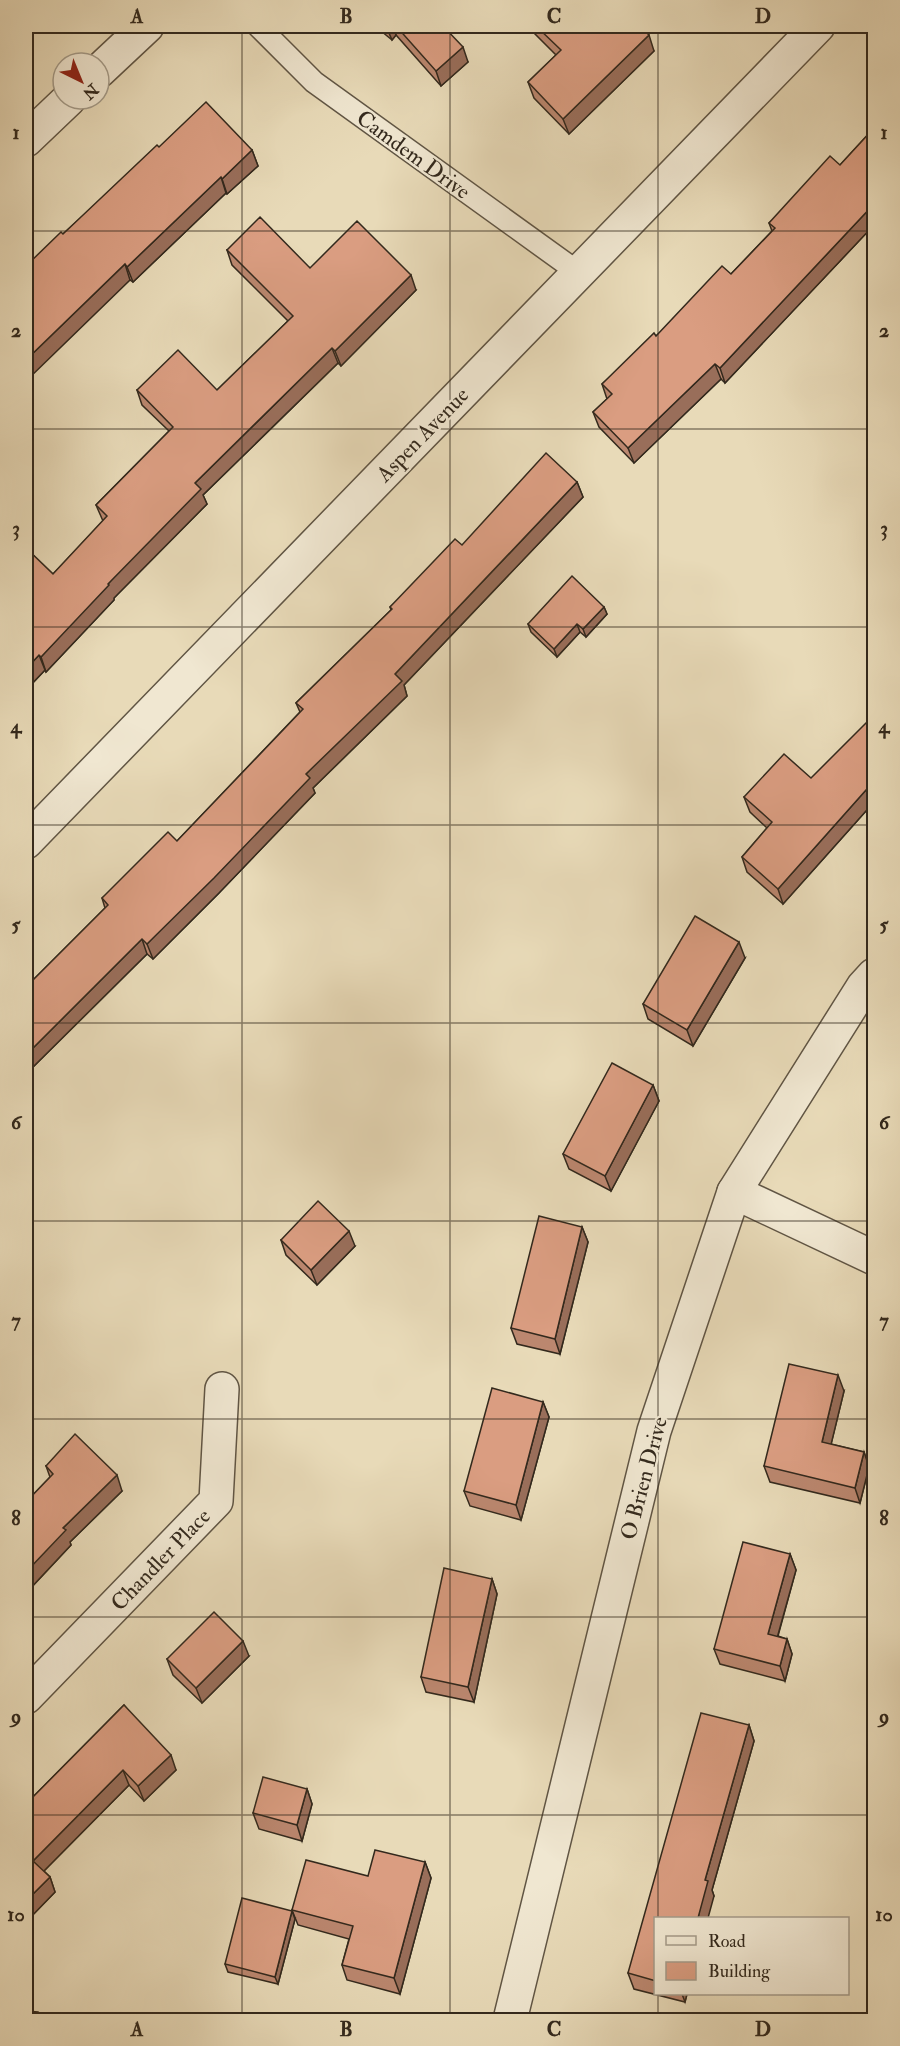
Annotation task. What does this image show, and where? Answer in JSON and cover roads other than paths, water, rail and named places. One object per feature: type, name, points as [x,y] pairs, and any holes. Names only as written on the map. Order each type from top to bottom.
[{"type":"street","points":[[111,60],[147,26]]},
{"type":"street","name":"Aspen Avenue","points":[[26,842],[818,26]]},
{"type":"street","points":[[26,140],[56,111]]},
{"type":"street","name":"O Brien Drive","points":[[510,2020],[654,1431],[734,1192],[863,987],[874,975]]},
{"type":"street","points":[[734,1192],[874,1258]]},
{"type":"street","name":"Chandler Place","points":[[26,1697],[216,1501],[222,1389]]},
{"type":"lane","name":"Camdem Drive","points":[[258,26],[314,82],[579,273]]}]
